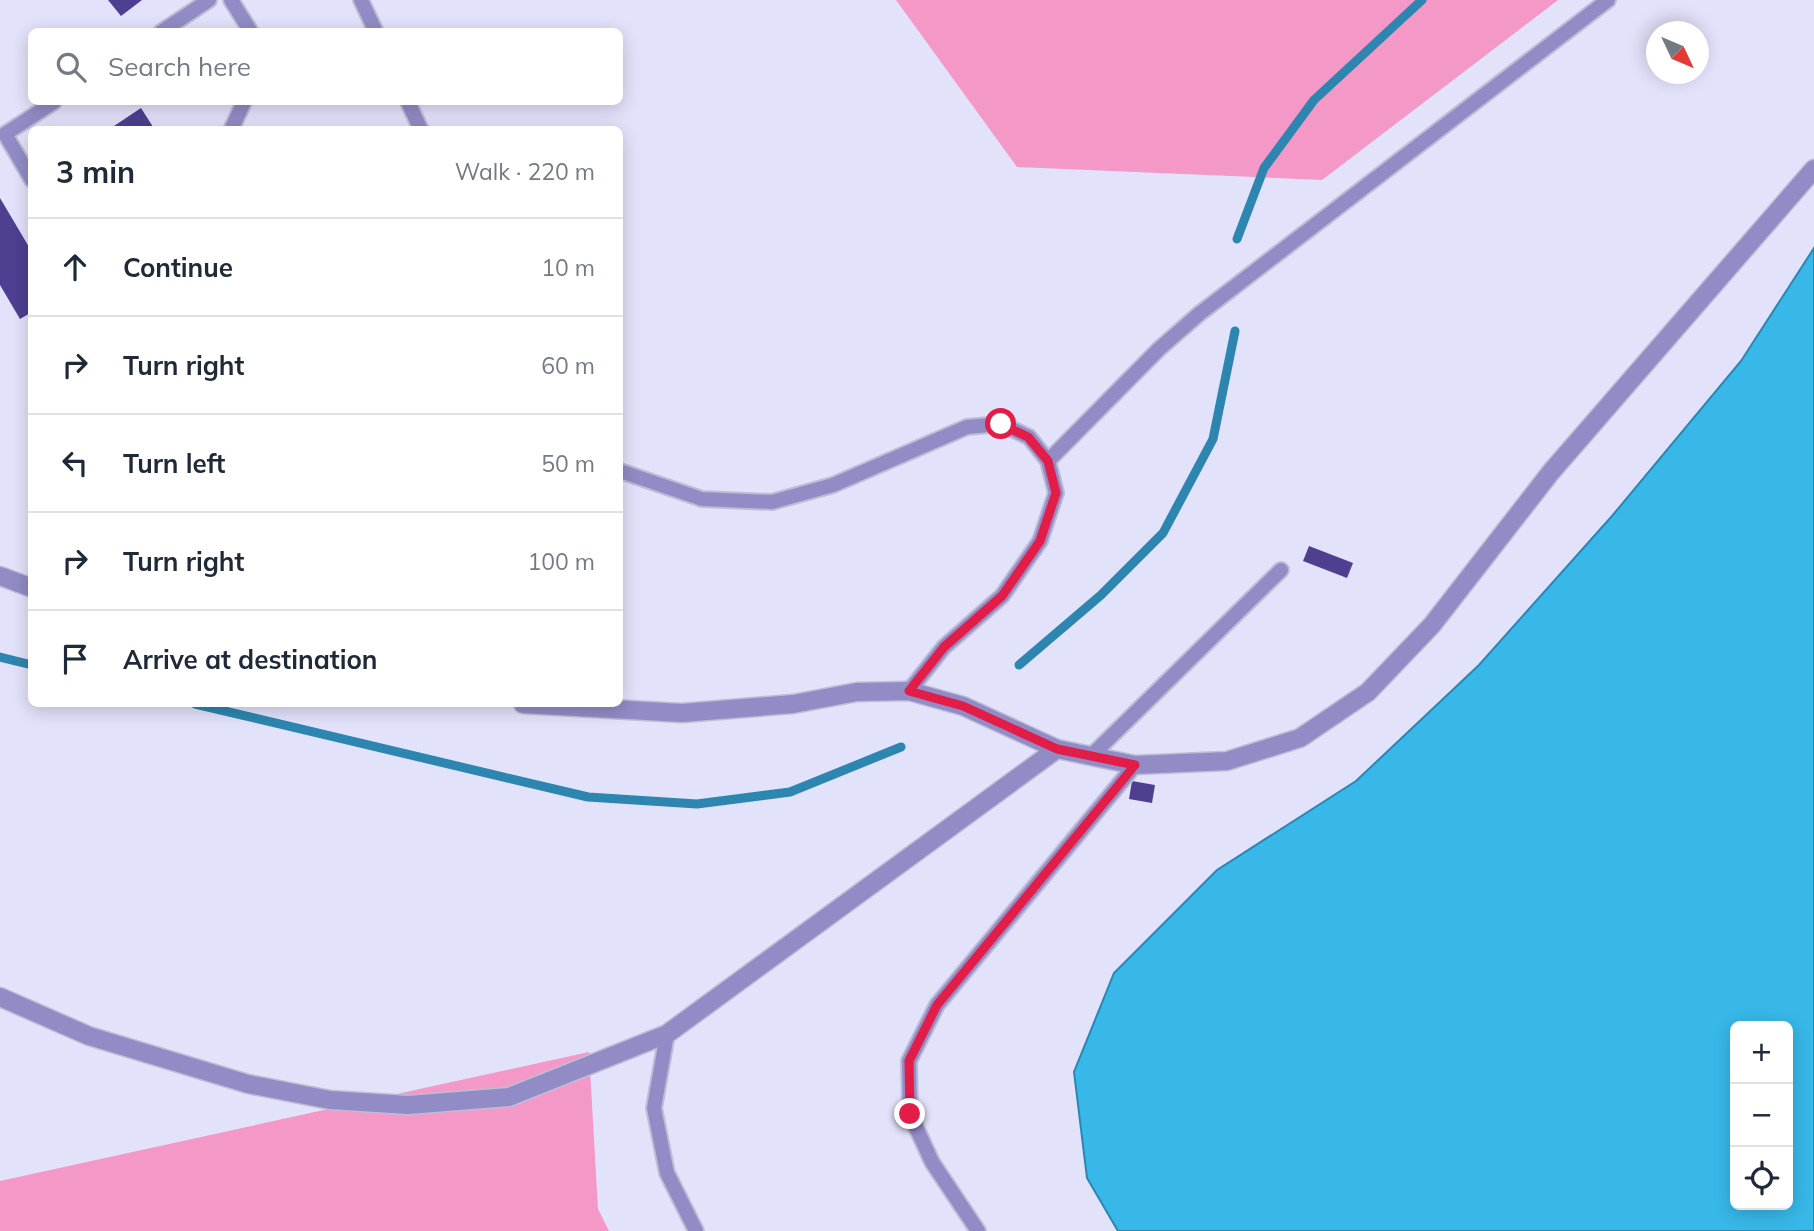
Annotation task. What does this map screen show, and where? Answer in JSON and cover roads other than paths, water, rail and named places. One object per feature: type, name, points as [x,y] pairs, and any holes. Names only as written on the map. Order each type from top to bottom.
[{"type":"street","points":[[576,707],[682,713],[793,704],[857,692],[909,691],[963,706],[1057,749],[1135,765],[1227,761],[1300,738],[1368,692],[1432,625],[1551,472],[1814,169]]},
{"type":"street","points":[[0,576],[28,586]]},
{"type":"street","points":[[0,997],[89,1036],[248,1084],[330,1100],[395,1104],[509,1097],[667,1034],[1057,749]]},
{"type":"lane","points":[[167,28],[209,0]]},
{"type":"lane","points":[[231,0],[248,28]]},
{"type":"lane","points":[[361,0],[374,28]]},
{"type":"lane","points":[[1048,461],[1159,349],[1199,314],[1608,0]]},
{"type":"lane","points":[[28,173],[5,134],[49,105]]},
{"type":"lane","points":[[234,126],[243,105]]},
{"type":"lane","points":[[409,105],[419,126]]},
{"type":"lane","points":[[623,472],[702,499],[772,502],[833,485],[967,427],[1001,424],[1028,437],[1048,461],[1056,493],[1040,541],[1002,596],[944,647],[909,691]]},
{"type":"lane","points":[[1091,756],[1281,570]]},
{"type":"lane","points":[[978,1231],[932,1162],[910,1114],[909,1061],[937,1005],[1135,765]]},
{"type":"lane","points":[[667,1034],[654,1108],[667,1172],[696,1231]]},
{"type":"water","points":[[1814,248],[1814,1231],[1118,1231],[1087,1178],[1074,1072],[1114,973],[1217,870],[1356,781],[1479,665],[1612,516],[1741,361]]},
{"type":"waterway","points":[[1237,239],[1264,168],[1314,100],[1422,0]]},
{"type":"waterway","points":[[1019,665],[1101,595],[1163,533],[1213,439],[1235,331]]},
{"type":"waterway","points":[[0,657],[28,664]]},
{"type":"waterway","points":[[208,707],[588,797],[697,804],[790,792],[901,747]]}]
